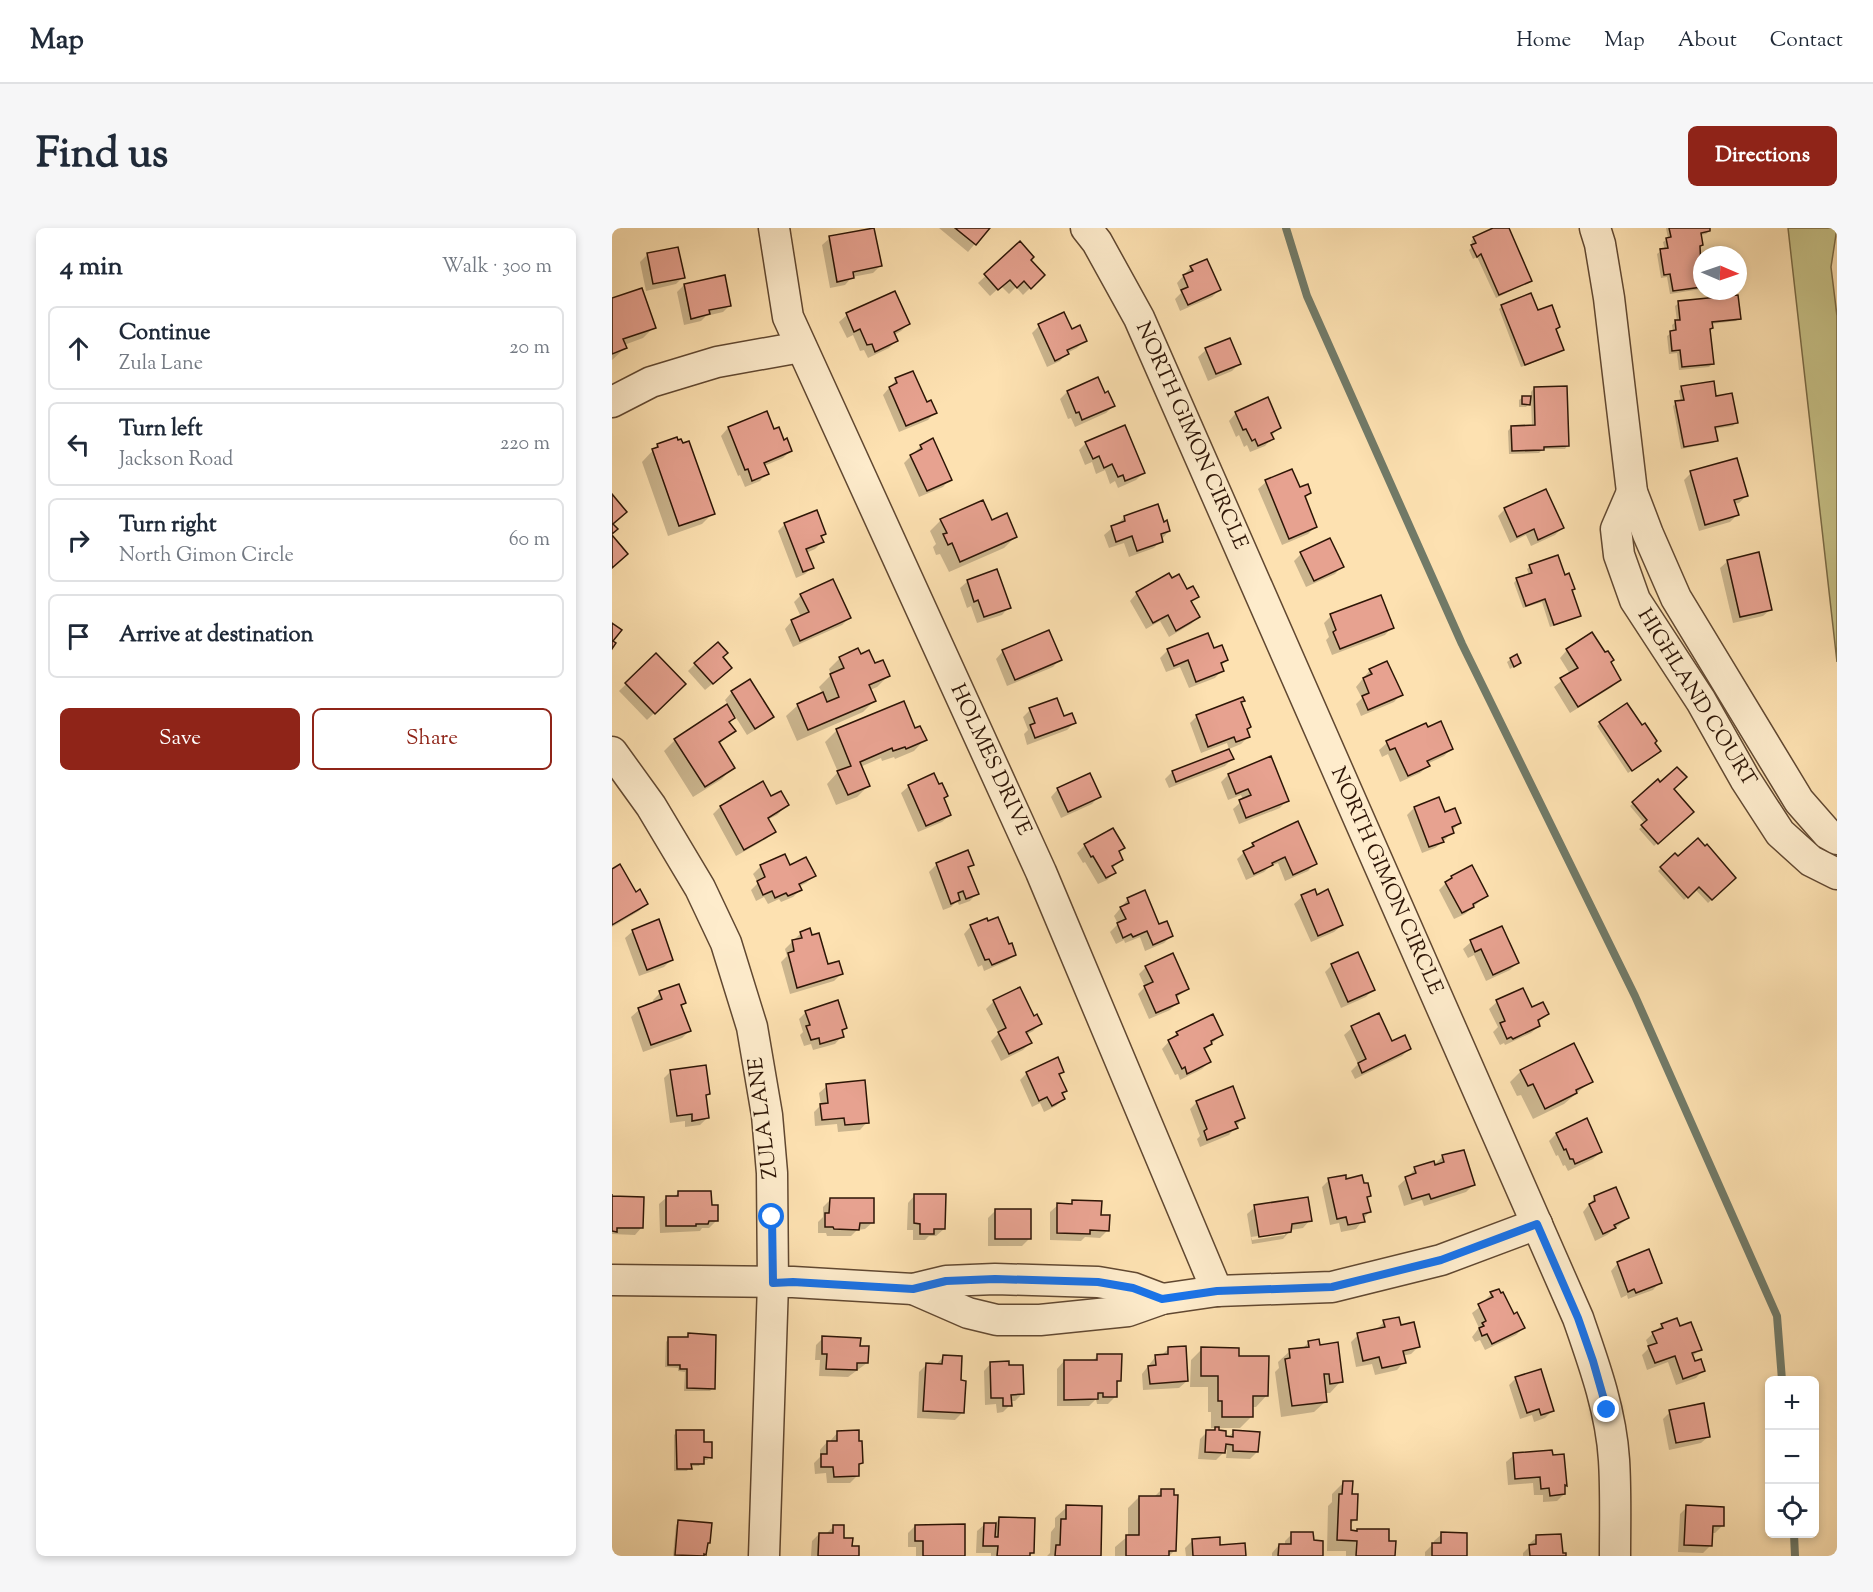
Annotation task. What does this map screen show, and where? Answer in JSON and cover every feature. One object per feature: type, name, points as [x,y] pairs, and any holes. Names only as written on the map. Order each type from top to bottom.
[{"type":"street","name":"HOLMES DRIVE","points":[[774,228],[788,317],[1041,872],[1217,1291]]},
{"type":"street","name":"NORTH GIMON CIRCLE","points":[[1086,228],[1097,242],[1139,318],[1582,1329],[1607,1410],[1614,1459],[1615,1556]]},
{"type":"street","name":"HIGHLAND COURT","points":[[1595,228],[1609,298],[1632,492],[1648,534],[1676,598],[1799,801],[1828,834],[1837,839]]},
{"type":"street","points":[[612,402],[651,382],[717,362],[801,347]]},
{"type":"street","name":"HIGHLAND COURT","points":[[1632,492],[1616,529],[1619,555],[1635,600],[1701,701],[1745,779],[1780,833],[1811,861],[1837,874]]},
{"type":"street","name":"ZULA LANE","points":[[612,752],[651,806],[700,888],[726,943],[752,1027],[767,1115],[772,1173],[773,1283],[764,1556]]},
{"type":"street","points":[[913,1289],[968,1313],[997,1320],[1040,1320],[1128,1311],[1162,1299],[1217,1291],[1332,1287],[1441,1260],[1537,1224]]},
{"type":"street","points":[[612,1280],[793,1282],[913,1289],[946,1281],[995,1279],[1098,1282],[1133,1288],[1162,1299]]},
{"type":"shaded area","points":[[1788,228],[1837,228],[1831,267],[1837,316],[1837,662]]},
{"type":"building","points":[[874,228],[882,266],[853,272],[854,278],[837,282],[829,236]]},
{"type":"building","points":[[955,228],[990,228],[976,245]]},
{"type":"building","points":[[1493,228],[1509,228],[1532,281],[1499,295],[1481,254],[1477,257],[1471,245],[1476,243],[1473,237]]},
{"type":"building","points":[[1669,228],[1710,228],[1710,231],[1701,233],[1703,245],[1693,246],[1693,288],[1673,291],[1670,274],[1664,275],[1660,249],[1668,248],[1666,238],[1671,237]]},
{"type":"building","points":[[1020,241],[1034,257],[1031,260],[1045,275],[1031,289],[1024,281],[1017,288],[1010,280],[998,290],[984,274]]},
{"type":"building","points":[[678,247],[685,278],[653,284],[647,253]]},
{"type":"building","points":[[1207,259],[1221,290],[1188,305],[1181,290],[1188,287],[1183,275],[1193,271],[1190,266]]},
{"type":"building","points":[[725,275],[731,306],[709,310],[710,314],[691,319],[684,284]]},
{"type":"building","points":[[642,288],[656,328],[623,339],[627,348],[612,354],[612,298]]},
{"type":"building","points":[[895,291],[910,324],[894,332],[898,341],[875,352],[872,344],[867,345],[860,329],[854,332],[846,313]]},
{"type":"building","points":[[1531,293],[1538,310],[1552,305],[1560,327],[1556,329],[1564,350],[1525,365],[1501,305]]},
{"type":"building","points":[[1739,300],[1741,319],[1712,322],[1713,328],[1710,329],[1714,364],[1682,367],[1680,350],[1672,351],[1670,331],[1676,330],[1675,320],[1680,320],[1678,301]]},
{"type":"building","points":[[1064,312],[1072,329],[1080,325],[1087,341],[1067,350],[1069,354],[1055,361],[1038,324]]},
{"type":"building","points":[[1230,338],[1241,364],[1216,374],[1205,348]]},
{"type":"building","points":[[913,371],[927,402],[931,400],[937,413],[906,426],[889,387],[897,383],[895,378]]},
{"type":"building","points":[[1098,377],[1105,393],[1108,391],[1115,406],[1082,420],[1079,412],[1076,413],[1067,391]]},
{"type":"building","points":[[1714,381],[1716,396],[1732,393],[1738,423],[1715,427],[1718,441],[1684,447],[1675,401],[1684,400],[1681,386]]},
{"type":"building","points":[[1567,386],[1569,446],[1544,447],[1544,450],[1512,451],[1511,426],[1535,425],[1534,387]]},
{"type":"building","points":[[1522,396],[1531,396],[1530,405],[1522,404]]},
{"type":"building","points":[[1268,397],[1281,428],[1271,433],[1274,439],[1258,446],[1255,439],[1252,441],[1246,429],[1243,430],[1235,412]]},
{"type":"building","points":[[767,411],[774,429],[779,427],[792,451],[764,463],[769,474],[752,481],[748,469],[745,470],[728,427]]},
{"type":"building","points":[[1125,425],[1145,473],[1125,481],[1123,475],[1118,477],[1112,464],[1104,468],[1099,456],[1093,459],[1085,442]]},
{"type":"building","points":[[677,437],[683,443],[689,441],[715,514],[679,526],[652,449],[658,447],[657,444]]},
{"type":"building","points":[[933,438],[952,480],[927,491],[910,455],[922,449],[920,445]]},
{"type":"building","points":[[1737,458],[1748,496],[1734,500],[1739,515],[1705,525],[1690,471]]},
{"type":"building","points":[[1292,469],[1300,487],[1308,484],[1311,493],[1305,496],[1317,527],[1289,539],[1265,480]]},
{"type":"building","points":[[1546,489],[1564,528],[1538,540],[1534,529],[1517,537],[1504,508]]},
{"type":"building","points":[[612,494],[627,512],[613,524],[618,529],[612,534]]},
{"type":"building","points":[[983,500],[992,520],[1007,513],[1017,537],[960,562],[952,543],[948,545],[943,534],[947,533],[940,519]]},
{"type":"building","points":[[1158,504],[1164,522],[1167,520],[1170,531],[1161,534],[1163,542],[1137,551],[1132,536],[1116,542],[1111,526],[1125,521],[1124,516]]},
{"type":"building","points":[[817,510],[826,534],[821,536],[824,542],[806,549],[814,568],[803,572],[784,523]]},
{"type":"building","points":[[612,535],[628,554],[612,568]]},
{"type":"building","points":[[1330,538],[1344,567],[1314,581],[1300,552]]},
{"type":"building","points":[[1759,552],[1772,610],[1740,617],[1727,560]]},
{"type":"building","points":[[1558,555],[1565,575],[1569,573],[1581,616],[1554,625],[1545,599],[1526,606],[1516,578],[1532,573],[1529,565]]},
{"type":"building","points":[[997,569],[1011,608],[984,617],[978,600],[974,602],[967,580]]},
{"type":"building","points":[[1169,573],[1172,578],[1179,574],[1187,589],[1193,586],[1199,597],[1191,601],[1200,617],[1176,631],[1168,615],[1153,623],[1136,592]]},
{"type":"building","points":[[833,579],[851,618],[800,641],[791,620],[809,612],[800,594]]},
{"type":"building","points":[[1381,595],[1394,628],[1340,649],[1333,632],[1336,630],[1330,614]]},
{"type":"building","points":[[612,623],[622,630],[613,641],[616,643],[612,649]]},
{"type":"building","points":[[1049,630],[1062,660],[1015,680],[1002,650]]},
{"type":"building","points":[[1592,632],[1605,652],[1608,651],[1614,660],[1611,662],[1621,680],[1578,707],[1560,678],[1578,668],[1566,649]]},
{"type":"building","points":[[1208,633],[1214,648],[1222,645],[1228,660],[1221,663],[1224,671],[1196,682],[1188,660],[1174,666],[1167,649]]},
{"type":"building","points":[[718,642],[728,653],[723,657],[732,668],[713,684],[694,663]]},
{"type":"building","points":[[858,648],[861,654],[869,650],[875,663],[883,660],[890,676],[869,685],[876,701],[808,730],[797,704],[823,692],[827,702],[839,697],[830,674],[844,668],[839,657]]},
{"type":"building","points":[[656,653],[686,684],[655,714],[625,683]]},
{"type":"building","points":[[1517,654],[1521,663],[1514,667],[1510,658]]},
{"type":"building","points":[[1387,661],[1403,695],[1368,710],[1362,696],[1369,693],[1363,678],[1372,674],[1369,669]]},
{"type":"building","points":[[750,679],[774,717],[755,729],[731,691]]},
{"type":"building","points":[[1243,697],[1245,701],[1241,702],[1251,727],[1247,729],[1250,737],[1236,742],[1234,737],[1208,747],[1196,715]]},
{"type":"building","points":[[1057,698],[1064,716],[1072,713],[1076,723],[1035,738],[1030,725],[1035,723],[1029,708]]},
{"type":"building","points":[[904,701],[915,728],[920,726],[927,740],[906,749],[905,747],[893,751],[892,748],[860,762],[870,786],[848,795],[837,771],[851,766],[836,729]]},
{"type":"building","points":[[1627,703],[1642,725],[1645,723],[1661,751],[1632,771],[1599,722]]},
{"type":"building","points":[[727,704],[735,718],[729,722],[736,731],[719,742],[735,768],[705,787],[674,739]]},
{"type":"building","points":[[1441,721],[1453,749],[1427,761],[1430,766],[1408,776],[1395,748],[1390,750],[1386,741],[1426,723],[1428,727]]},
{"type":"building","points":[[1229,749],[1234,759],[1176,782],[1172,771]]},
{"type":"building","points":[[1271,756],[1289,801],[1246,818],[1239,800],[1251,795],[1248,789],[1236,794],[1228,774]]},
{"type":"building","points":[[1677,767],[1687,777],[1674,789],[1694,812],[1658,844],[1641,825],[1647,820],[1632,802],[1658,779],[1660,782]]},
{"type":"building","points":[[934,773],[948,796],[944,798],[951,815],[926,826],[908,785]]},
{"type":"building","points":[[1090,773],[1101,797],[1068,812],[1057,788]]},
{"type":"building","points":[[763,781],[771,796],[781,791],[789,805],[768,818],[776,832],[744,850],[720,806]]},
{"type":"building","points":[[1439,797],[1445,812],[1455,808],[1461,823],[1452,827],[1454,833],[1442,838],[1444,842],[1429,847],[1414,807]]},
{"type":"building","points":[[1298,821],[1317,864],[1293,875],[1285,857],[1254,874],[1243,851],[1254,846],[1252,843]]},
{"type":"building","points":[[1113,828],[1125,848],[1119,851],[1123,860],[1112,866],[1116,873],[1106,878],[1084,844]]},
{"type":"building","points":[[1698,838],[1705,846],[1707,844],[1736,878],[1712,900],[1699,887],[1688,898],[1660,867],[1675,853],[1678,856]]},
{"type":"building","points":[[968,850],[974,865],[968,867],[979,894],[966,899],[963,891],[958,893],[960,900],[951,904],[936,863]]},
{"type":"building","points":[[785,854],[790,865],[806,857],[816,876],[799,884],[802,890],[788,896],[786,893],[775,898],[772,891],[763,895],[757,881],[765,877],[760,865]]},
{"type":"building","points":[[620,864],[636,892],[640,889],[648,904],[612,925],[612,869]]},
{"type":"building","points":[[1472,865],[1488,896],[1462,913],[1445,882],[1452,878],[1451,876]]},
{"type":"building","points":[[1315,889],[1317,895],[1328,889],[1343,925],[1318,936],[1301,895]]},
{"type":"building","points":[[1145,890],[1159,924],[1167,921],[1173,936],[1153,945],[1147,931],[1133,937],[1131,934],[1123,938],[1117,923],[1126,919],[1120,907],[1129,903],[1127,898]]},
{"type":"building","points":[[998,917],[1016,955],[992,965],[989,959],[985,960],[970,925],[987,918],[988,921]]},
{"type":"building","points":[[659,919],[673,960],[647,970],[632,930]]},
{"type":"building","points":[[1502,926],[1519,963],[1493,975],[1481,949],[1475,952],[1470,940]]},
{"type":"building","points":[[810,928],[812,935],[819,933],[828,964],[839,961],[843,974],[797,988],[788,953],[794,951],[792,940],[802,938],[800,932]]},
{"type":"building","points":[[1358,952],[1375,990],[1348,1002],[1331,964]]},
{"type":"building","points":[[1173,953],[1189,989],[1176,995],[1179,1003],[1156,1013],[1144,986],[1153,982],[1145,966]]},
{"type":"building","points":[[679,984],[686,1003],[681,1005],[691,1031],[651,1045],[638,1008],[662,999],[659,991]]},
{"type":"building","points":[[1020,987],[1034,1016],[1037,1014],[1042,1024],[1026,1032],[1032,1043],[1009,1054],[998,1032],[1006,1028],[993,1000]]},
{"type":"building","points":[[1523,988],[1532,1007],[1543,1002],[1549,1014],[1538,1020],[1540,1026],[1513,1039],[1511,1037],[1507,1039],[1500,1023],[1505,1021],[1496,1000]]},
{"type":"building","points":[[838,1000],[847,1028],[842,1030],[844,1037],[820,1044],[819,1038],[811,1040],[806,1026],[810,1025],[805,1011]]},
{"type":"building","points":[[1379,1013],[1392,1041],[1405,1035],[1411,1049],[1362,1073],[1358,1063],[1366,1059],[1351,1026]]},
{"type":"building","points":[[1213,1014],[1223,1035],[1211,1041],[1212,1044],[1204,1048],[1211,1062],[1187,1074],[1185,1067],[1182,1069],[1168,1040],[1178,1035],[1176,1032]]},
{"type":"building","points":[[1574,1043],[1593,1082],[1545,1109],[1533,1084],[1528,1086],[1520,1070]]},
{"type":"building","points":[[1058,1057],[1064,1072],[1059,1074],[1067,1091],[1062,1093],[1065,1099],[1052,1106],[1047,1097],[1039,1101],[1026,1072]]},
{"type":"building","points":[[706,1065],[710,1094],[706,1095],[709,1118],[692,1121],[692,1114],[677,1116],[670,1070]]},
{"type":"building","points":[[865,1080],[869,1123],[845,1125],[844,1118],[822,1120],[820,1104],[828,1103],[826,1084]]},
{"type":"building","points":[[1233,1086],[1245,1118],[1235,1122],[1238,1128],[1207,1140],[1204,1131],[1207,1129],[1196,1101]]},
{"type":"building","points":[[1587,1118],[1602,1152],[1575,1164],[1566,1149],[1564,1150],[1556,1133]]},
{"type":"building","points":[[1464,1150],[1475,1185],[1431,1199],[1429,1194],[1412,1199],[1405,1177],[1416,1173],[1414,1167],[1434,1161],[1435,1165],[1444,1162],[1442,1155]]},
{"type":"building","points":[[1346,1175],[1346,1179],[1362,1175],[1364,1183],[1368,1183],[1371,1196],[1367,1197],[1371,1212],[1363,1214],[1365,1222],[1348,1225],[1346,1217],[1337,1219],[1328,1178]]},
{"type":"building","points":[[1616,1187],[1629,1218],[1614,1225],[1616,1228],[1603,1234],[1589,1204],[1595,1201],[1594,1196]]},
{"type":"building","points":[[678,1191],[711,1191],[712,1205],[718,1205],[718,1221],[709,1221],[708,1224],[696,1224],[696,1226],[666,1226],[666,1196],[678,1196]]},
{"type":"building","points":[[914,1194],[946,1194],[945,1229],[934,1229],[934,1234],[920,1234],[920,1224],[914,1223]]},
{"type":"building","points":[[612,1196],[644,1197],[643,1228],[617,1228],[617,1232],[612,1231]]},
{"type":"building","points":[[1308,1197],[1312,1221],[1292,1224],[1291,1232],[1259,1237],[1254,1205]]},
{"type":"building","points":[[830,1198],[874,1198],[874,1223],[860,1223],[859,1230],[825,1227],[825,1213],[829,1213]]},
{"type":"building","points":[[1072,1200],[1102,1201],[1101,1215],[1110,1215],[1109,1231],[1090,1230],[1090,1234],[1057,1233],[1057,1203],[1072,1204]]},
{"type":"building","points":[[995,1209],[1031,1209],[1031,1239],[995,1239]]},
{"type":"building","points":[[1649,1249],[1662,1283],[1636,1293],[1634,1289],[1628,1292],[1617,1262]]},
{"type":"building","points":[[1499,1289],[1501,1293],[1503,1292],[1514,1314],[1517,1312],[1525,1328],[1492,1344],[1487,1334],[1482,1336],[1479,1328],[1484,1326],[1482,1323],[1486,1321],[1478,1304],[1493,1297],[1490,1292]]},
{"type":"building","points":[[1399,1317],[1401,1325],[1414,1322],[1420,1347],[1403,1351],[1406,1363],[1382,1368],[1379,1357],[1363,1361],[1357,1333],[1385,1327],[1383,1320]]},
{"type":"building","points":[[1677,1318],[1680,1326],[1691,1322],[1702,1350],[1692,1353],[1695,1361],[1701,1359],[1705,1371],[1683,1379],[1675,1356],[1655,1363],[1648,1346],[1657,1343],[1652,1332],[1663,1328],[1661,1324]]},
{"type":"building","points":[[688,1333],[716,1335],[715,1389],[687,1388],[687,1369],[680,1369],[680,1365],[668,1365],[668,1337],[688,1337]]},
{"type":"building","points":[[822,1336],[861,1338],[860,1346],[869,1346],[868,1363],[857,1363],[857,1370],[826,1369],[827,1354],[822,1354]]},
{"type":"building","points":[[1319,1339],[1320,1345],[1338,1342],[1343,1382],[1330,1384],[1329,1374],[1324,1374],[1327,1402],[1292,1406],[1285,1359],[1290,1358],[1289,1349],[1309,1347],[1308,1341]]},
{"type":"building","points":[[1186,1346],[1188,1381],[1150,1384],[1148,1366],[1156,1365],[1155,1355],[1168,1354],[1168,1347]]},
{"type":"building","points":[[1201,1347],[1239,1348],[1239,1356],[1269,1356],[1268,1396],[1253,1396],[1253,1417],[1222,1417],[1222,1401],[1218,1401],[1218,1376],[1201,1376]]},
{"type":"building","points":[[1097,1354],[1122,1354],[1121,1381],[1117,1381],[1117,1397],[1103,1397],[1103,1393],[1098,1393],[1098,1399],[1064,1400],[1064,1360],[1097,1360]]},
{"type":"building","points":[[943,1355],[962,1356],[961,1380],[966,1381],[964,1413],[923,1411],[926,1363],[942,1364]]},
{"type":"building","points":[[1009,1361],[1009,1365],[1023,1365],[1024,1394],[1011,1395],[1012,1406],[1003,1406],[1003,1398],[991,1398],[990,1362]]},
{"type":"building","points":[[1541,1369],[1554,1411],[1541,1415],[1539,1409],[1527,1413],[1515,1377]]},
{"type":"building","points":[[1704,1403],[1710,1437],[1676,1443],[1669,1410]]},
{"type":"building","points":[[1215,1427],[1226,1431],[1226,1436],[1233,1437],[1233,1430],[1260,1432],[1258,1452],[1233,1451],[1233,1445],[1226,1444],[1225,1453],[1205,1452],[1206,1430],[1215,1430]]},
{"type":"building","points":[[676,1430],[704,1430],[704,1442],[712,1442],[712,1458],[704,1457],[704,1464],[691,1464],[692,1469],[677,1469]]},
{"type":"building","points":[[859,1430],[863,1463],[859,1464],[859,1476],[834,1477],[833,1467],[821,1467],[821,1454],[827,1454],[827,1441],[837,1441],[837,1431]]},
{"type":"building","points":[[1552,1450],[1553,1455],[1564,1454],[1567,1486],[1565,1485],[1565,1494],[1550,1496],[1549,1488],[1541,1489],[1540,1477],[1515,1479],[1513,1453]]},
{"type":"building","points":[[1343,1481],[1353,1481],[1352,1494],[1358,1494],[1357,1520],[1351,1520],[1351,1530],[1389,1529],[1389,1541],[1396,1541],[1395,1556],[1356,1556],[1357,1541],[1337,1540],[1339,1494],[1342,1494]]},
{"type":"building","points":[[1161,1489],[1174,1489],[1174,1495],[1178,1495],[1176,1551],[1169,1551],[1169,1556],[1126,1556],[1126,1535],[1139,1535],[1139,1496],[1161,1496]]},
{"type":"building","points":[[1066,1505],[1102,1506],[1101,1556],[1055,1556],[1056,1545],[1060,1545],[1061,1519],[1066,1519]]},
{"type":"building","points":[[1686,1505],[1724,1507],[1724,1526],[1713,1526],[1712,1546],[1684,1545]]},
{"type":"building","points":[[999,1517],[1035,1518],[1034,1553],[1030,1553],[1030,1556],[997,1556],[998,1546],[983,1546],[984,1523],[996,1523],[995,1537],[998,1537]]},
{"type":"building","points":[[678,1520],[712,1523],[706,1555],[675,1555]]},
{"type":"building","points":[[965,1524],[965,1556],[923,1556],[923,1541],[915,1541],[915,1525]]},
{"type":"building","points":[[833,1525],[844,1525],[844,1538],[853,1538],[852,1546],[859,1546],[859,1556],[818,1556],[819,1533],[833,1533]]},
{"type":"building","points":[[1291,1532],[1313,1532],[1314,1540],[1323,1541],[1323,1556],[1278,1556],[1279,1544],[1291,1544]]},
{"type":"building","points":[[1441,1532],[1467,1533],[1467,1556],[1432,1556],[1432,1543],[1441,1543]]},
{"type":"building","points":[[1561,1534],[1563,1553],[1566,1553],[1566,1556],[1530,1556],[1529,1545],[1536,1544],[1536,1535]]},
{"type":"building","points":[[1220,1537],[1220,1545],[1245,1543],[1246,1556],[1193,1556],[1192,1539]]},
{"type":"waterway","points":[[1286,228],[1307,296],[1462,644],[1635,996],[1777,1316],[1782,1376]]},
{"type":"waterway","points":[[1794,1538],[1795,1556]]},
{"type":"route","points":[[772,1217],[773,1283],[793,1282],[913,1289],[946,1281],[995,1279],[1098,1282],[1133,1288],[1162,1299],[1217,1291],[1332,1287],[1441,1260],[1537,1224],[1578,1318],[1607,1410]]}]
